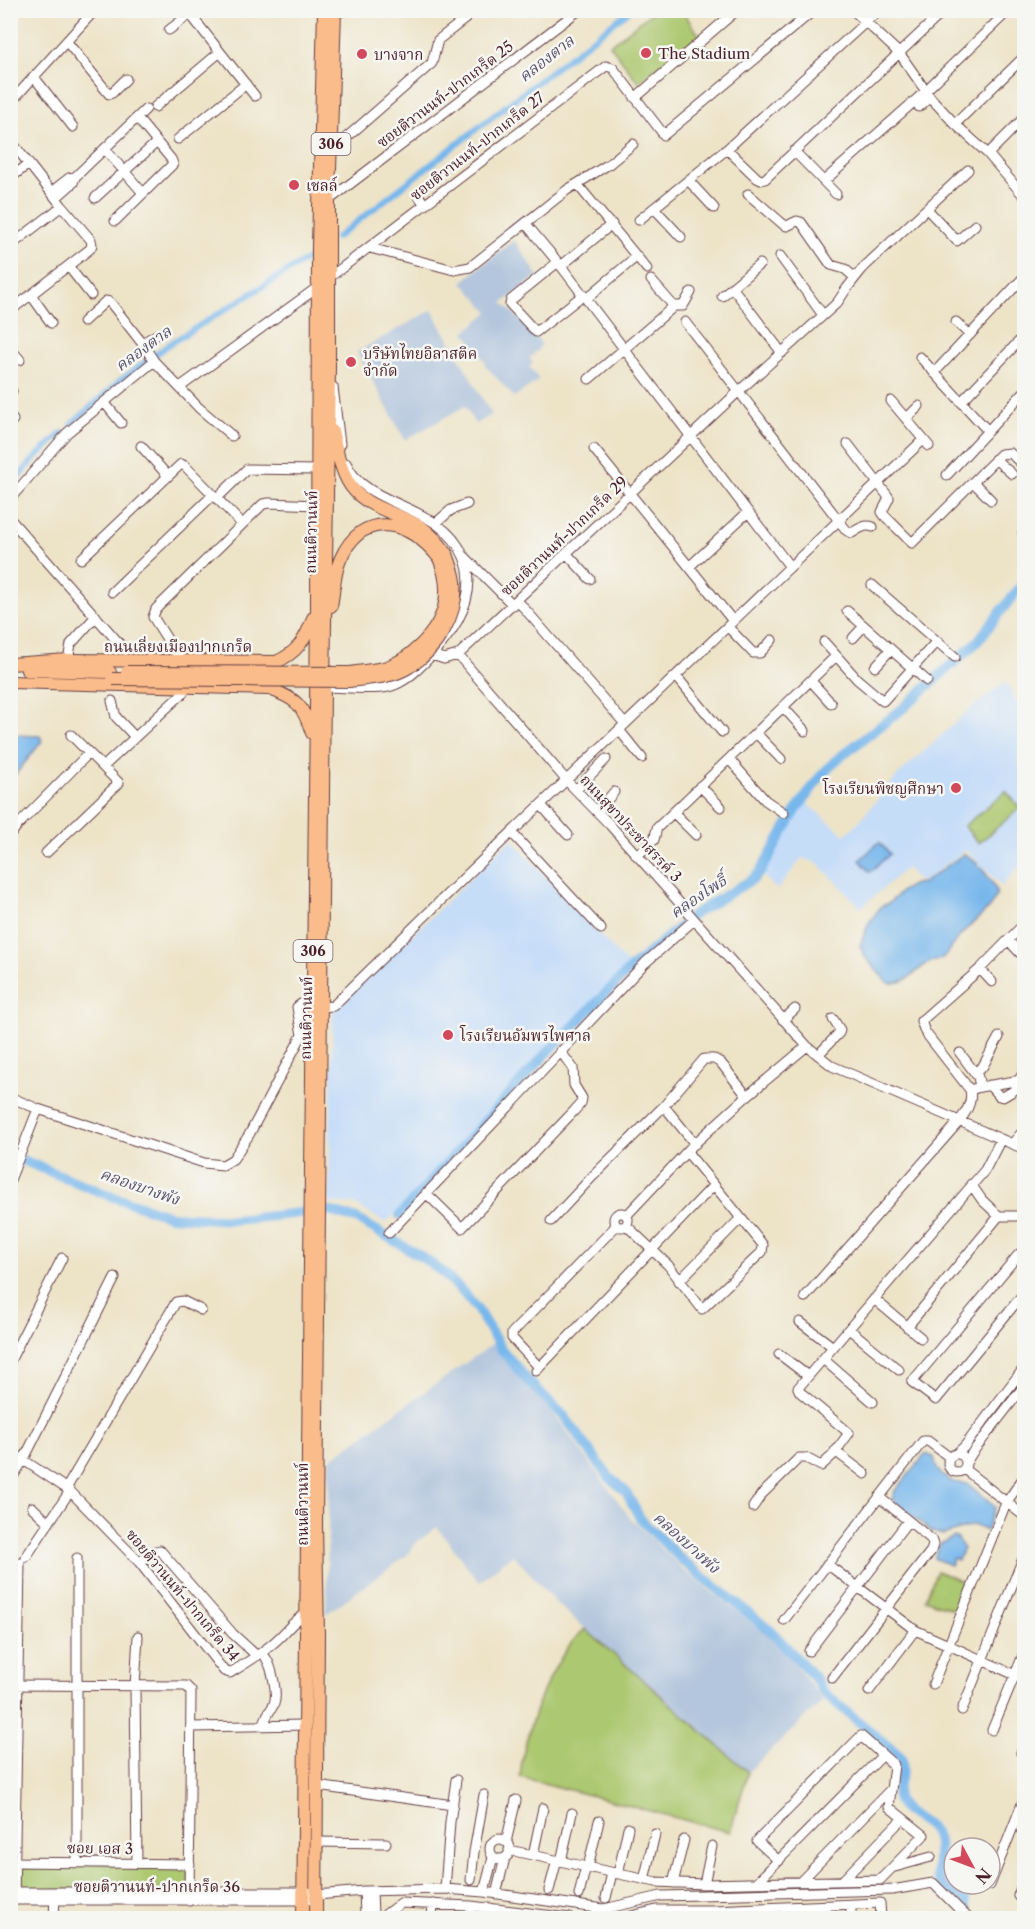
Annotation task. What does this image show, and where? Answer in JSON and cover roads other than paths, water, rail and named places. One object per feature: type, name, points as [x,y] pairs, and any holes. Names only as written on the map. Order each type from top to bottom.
[{"type":"main road","name":"ถนนติวานนท์","points":[[316,1918],[311,1896],[306,1725],[306,1614],[312,1524],[317,1005],[327,632],[325,592],[331,11]]},
{"type":"main road","name":"ถนนติวานนท์","points":[[303,1918],[311,1896],[316,1842],[317,1786],[318,1635],[312,1524],[312,1026],[317,1005],[316,470],[319,156],[331,11]]},
{"type":"main road","points":[[10,680],[112,675],[350,673],[386,667],[404,660],[428,638],[443,612],[446,582],[443,556],[435,540],[421,527],[378,508],[353,489],[341,466],[328,412]]},
{"type":"main road","points":[[327,632],[340,560],[349,544],[364,531],[383,525],[404,529],[443,556]]},
{"type":"main road","points":[[265,690],[278,683],[283,675],[276,662],[298,649],[306,638],[317,609]]},
{"type":"main road","name":"ถนนเลี่ยงเมืองปากเกร็ด","points":[[10,664],[68,660],[276,662]]},
{"type":"main road","points":[[10,669],[112,675]]},
{"type":"main road","points":[[10,680],[184,688],[270,689],[292,698],[304,711],[315,742]]},
{"type":"street","points":[[10,103],[95,10]]},
{"type":"street","points":[[331,11],[349,10]]},
{"type":"street","points":[[331,151],[432,63],[438,40],[465,19],[464,10]]},
{"type":"street","name":"ซอยติวานนท์-ปากเกร็ด 25","points":[[329,200],[579,10]]},
{"type":"street","points":[[738,10],[635,98],[662,134],[667,134],[813,11]]},
{"type":"street","points":[[853,10],[900,54],[928,94],[955,124],[1021,185],[1024,196]]},
{"type":"street","points":[[639,220],[727,149],[879,10]]},
{"type":"street","points":[[727,149],[761,180],[765,179],[945,10]]},
{"type":"street","points":[[824,181],[928,94],[1009,10]]},
{"type":"street","points":[[169,30],[193,12],[220,52],[255,96]]},
{"type":"street","points":[[67,42],[109,94],[126,79]]},
{"type":"street","points":[[10,246],[56,199],[69,178],[75,177],[137,118],[220,52]]},
{"type":"street","points":[[955,124],[1024,57]]},
{"type":"street","name":"ซอยติวานนท์-ปากเกร็ด 27","points":[[330,277],[606,66],[613,68],[635,98]]},
{"type":"street","points":[[34,77],[73,128]]},
{"type":"street","points":[[178,139],[246,84]]},
{"type":"street","points":[[919,107],[928,94]]},
{"type":"street","points":[[115,221],[173,164],[137,118]]},
{"type":"street","points":[[988,154],[1024,118]]},
{"type":"street","points":[[10,140],[91,240],[92,245],[90,249],[10,311]]},
{"type":"street","points":[[95,198],[157,142]]},
{"type":"street","points":[[370,248],[454,270],[470,267],[577,184],[609,164],[633,144]]},
{"type":"street","points":[[105,149],[143,193]]},
{"type":"street","points":[[794,152],[836,194]]},
{"type":"street","points":[[10,178],[29,164]]},
{"type":"street","name":"ซอยติวานนท์-ปากเกร็ด 29","points":[[458,655],[739,391],[837,303],[855,278],[968,170]]},
{"type":"street","points":[[688,180],[714,208]]},
{"type":"street","points":[[577,184],[648,269]]},
{"type":"street","points":[[748,194],[784,225],[801,222],[831,265],[845,269],[855,278]]},
{"type":"street","points":[[418,195],[425,205]]},
{"type":"street","points":[[654,208],[681,237]]},
{"type":"street","points":[[927,209],[957,241],[975,225]]},
{"type":"street","points":[[526,224],[560,264],[790,567]]},
{"type":"street","points":[[612,224],[511,300],[510,304],[536,332],[638,256]]},
{"type":"street","points":[[780,256],[823,315]]},
{"type":"street","points":[[722,296],[760,264]]},
{"type":"street","points":[[68,266],[91,295]]},
{"type":"street","points":[[934,373],[1024,277]]},
{"type":"street","points":[[651,280],[673,306]]},
{"type":"street","points":[[180,387],[318,287]]},
{"type":"street","points":[[732,287],[782,353]]},
{"type":"street","points":[[588,379],[673,306],[683,306],[691,292]]},
{"type":"street","points":[[31,295],[51,323]]},
{"type":"street","points":[[83,322],[106,301],[110,302],[149,353],[199,408],[232,436]]},
{"type":"street","points":[[686,322],[839,521],[850,533],[862,527],[873,527]]},
{"type":"street","points":[[956,322],[970,335]]},
{"type":"street","points":[[10,499],[67,433],[104,402],[149,353],[158,334]]},
{"type":"street","points":[[961,402],[1024,336]]},
{"type":"street","points":[[10,348],[20,360]]},
{"type":"street","points":[[920,357],[988,431]]},
{"type":"street","points":[[324,687],[388,687],[404,681],[446,640],[458,622],[469,579],[462,555],[450,534],[436,523],[366,487],[350,472],[340,441],[329,370]]},
{"type":"street","points":[[947,475],[1024,392]]},
{"type":"street","points":[[432,655],[444,659],[458,655],[567,781],[790,567],[926,443],[891,401]]},
{"type":"street","points":[[104,402],[121,423]]},
{"type":"street","points":[[906,418],[919,406]]},
{"type":"street","points":[[848,444],[889,498],[882,512],[912,543],[1001,453],[1006,452],[1024,466]]},
{"type":"street","points":[[141,446],[168,476]]},
{"type":"street","points":[[594,449],[689,567],[753,653],[760,653],[772,640]]},
{"type":"street","points":[[995,459],[1012,474]]},
{"type":"street","points":[[81,559],[181,464],[186,466],[242,524]]},
{"type":"street","points":[[112,592],[247,469],[316,470]]},
{"type":"street","points":[[973,482],[991,500]]},
{"type":"street","points":[[181,661],[153,618],[154,613],[242,524],[266,503],[316,505]]},
{"type":"street","points":[[436,523],[451,510],[467,504]]},
{"type":"street","points":[[689,567],[748,512]]},
{"type":"street","points":[[10,519],[124,650]]},
{"type":"street","points":[[567,554],[590,579]]},
{"type":"street","points":[[462,555],[515,602],[622,727],[642,758]]},
{"type":"street","points":[[872,585],[955,657]]},
{"type":"street","points":[[847,611],[927,681]]},
{"type":"street","points":[[68,660],[71,644],[96,616]]},
{"type":"street","points":[[854,638],[864,626]]},
{"type":"street","points":[[824,642],[858,679],[883,701],[936,642]]},
{"type":"street","points":[[875,667],[891,649]]},
{"type":"street","points":[[637,856],[654,840],[656,829],[836,656]]},
{"type":"street","points":[[676,676],[722,732]]},
{"type":"street","points":[[811,681],[831,703]]},
{"type":"street","points":[[103,767],[183,693],[184,688]]},
{"type":"street","points":[[112,701],[116,717],[135,737]]},
{"type":"street","points":[[783,707],[805,731]]},
{"type":"street","points":[[756,733],[781,759]]},
{"type":"street","points":[[46,853],[118,785],[118,781],[71,735]]},
{"type":"street","points":[[10,835],[89,753]]},
{"type":"street","points":[[576,790],[606,759]]},
{"type":"street","points":[[729,759],[765,800],[784,813]]},
{"type":"street","name":"ถนนสุขาประชาสรรค์ 3","points":[[317,1005],[333,1006],[567,781],[783,1020],[818,1055],[832,1066],[1024,1149]]},
{"type":"street","points":[[700,786],[721,807]]},
{"type":"street","points":[[597,812],[614,792]]},
{"type":"street","points":[[541,805],[568,835]]},
{"type":"street","points":[[673,812],[696,835]]},
{"type":"street","points":[[512,833],[601,929]]},
{"type":"street","points":[[389,1233],[645,963],[692,918]]},
{"type":"street","points":[[805,1297],[960,1121],[971,1099],[970,1090],[925,1032],[921,1021],[980,969],[1024,924]]},
{"type":"street","points":[[1008,940],[1020,953]]},
{"type":"street","points":[[980,969],[992,982]]},
{"type":"street","points":[[302,1035],[297,1007],[301,1004],[317,1005]]},
{"type":"street","points":[[783,1020],[795,1010]]},
{"type":"street","points":[[818,1055],[839,1033],[840,1030],[833,1019]]},
{"type":"street","points":[[10,1097],[204,1163],[223,1165],[233,1159],[249,1135],[302,1035],[312,1026]]},
{"type":"street","points":[[975,1073],[983,1066],[999,1037]]},
{"type":"street","points":[[627,1215],[695,1144],[747,1096],[807,1046]]},
{"type":"street","points":[[426,1193],[462,1228],[574,1111],[582,1098],[574,1085],[573,1068],[560,1052]]},
{"type":"street","points":[[960,1053],[984,1086],[999,1096],[1003,1097],[1019,1088]]},
{"type":"street","points":[[551,1221],[664,1106],[704,1059],[714,1059],[721,1064],[747,1096]]},
{"type":"street","points":[[1019,1088],[1019,1080],[1024,1072]]},
{"type":"street","points":[[970,1090],[984,1086],[1019,1088]]},
{"type":"street","points":[[664,1106],[695,1144]]},
{"type":"street","points":[[10,1180],[38,1108]]},
{"type":"street","points":[[1012,1144],[1024,1130]]},
{"type":"street","points":[[753,1507],[761,1495],[799,1458],[806,1458],[821,1466],[849,1433],[798,1388],[985,1170],[1001,1139]]},
{"type":"street","points":[[627,1226],[668,1265],[702,1309],[762,1252],[763,1245],[687,1152]]},
{"type":"street","points":[[971,1184],[982,1200],[999,1216],[1016,1216]]},
{"type":"street","points":[[616,1226],[512,1333],[512,1338],[537,1369],[714,1185]]},
{"type":"street","points":[[616,1226],[614,1220],[616,1215],[621,1213],[627,1215]]},
{"type":"street","points":[[627,1215],[629,1220],[627,1226]]},
{"type":"street","points":[[907,1327],[999,1216]]},
{"type":"street","points":[[679,1281],[741,1218]]},
{"type":"street","points":[[616,1226],[621,1228],[627,1226]]},
{"type":"street","points":[[1024,1251],[1019,1254],[912,1382],[936,1400],[1024,1293]]},
{"type":"street","points":[[10,1361],[62,1258]]},
{"type":"street","points":[[10,1481],[24,1459],[115,1278]]},
{"type":"street","points":[[874,1299],[921,1338]]},
{"type":"street","points":[[12,1896],[15,1685],[23,1560],[49,1523],[176,1302],[183,1301],[201,1310]]},
{"type":"street","points":[[800,1322],[833,1347]]},
{"type":"street","points":[[849,1329],[899,1370]]},
{"type":"street","points":[[779,1354],[808,1376]]},
{"type":"street","points":[[823,1359],[873,1402]]},
{"type":"street","points":[[1024,1368],[964,1447],[952,1455],[947,1463],[950,1469],[955,1472],[965,1466],[972,1453],[1024,1386]]},
{"type":"street","points":[[784,1620],[925,1439],[952,1455],[964,1457],[965,1466],[1024,1516]]},
{"type":"street","name":"ซอยติวานนท์-ปากเกร็ด 34","points":[[10,1451],[68,1489],[140,1563],[224,1671],[230,1673],[261,1657],[297,1618],[306,1614]]},
{"type":"street","points":[[835,1451],[865,1474]]},
{"type":"street","points":[[933,1684],[1006,1503],[1024,1476]]},
{"type":"street","points":[[832,1678],[931,1551],[933,1545],[931,1539],[879,1497]]},
{"type":"street","points":[[32,1507],[49,1523]]},
{"type":"street","points":[[809,1651],[908,1521]]},
{"type":"street","points":[[140,1563],[151,1552],[160,1550],[233,1634],[272,1667],[275,1698],[274,1704],[266,1713],[264,1725]]},
{"type":"street","points":[[962,1710],[1024,1556]]},
{"type":"street","points":[[77,1558],[77,1862]]},
{"type":"street","points":[[827,1564],[915,1630],[1024,1679]]},
{"type":"street","points":[[869,1691],[915,1630]]},
{"type":"street","points":[[137,1863],[135,1686],[138,1636]]},
{"type":"street","points":[[992,1730],[1024,1653]]},
{"type":"street","points":[[15,1685],[186,1686],[191,1690],[189,1897]]},
{"type":"street","points":[[191,1727],[306,1725]]},
{"type":"street","points":[[507,1850],[499,1859],[493,1857],[490,1846],[497,1840],[507,1850],[644,1880],[704,1884],[880,1880],[924,1835],[889,1808],[894,1766],[861,1736],[757,1841],[779,1861]]},
{"type":"street","points":[[757,1882],[883,1755]]},
{"type":"street","points":[[445,1889],[456,1780]]},
{"type":"street","points":[[317,1786],[453,1804]]},
{"type":"street","points":[[801,1881],[891,1789]]},
{"type":"street","points":[[471,1880],[483,1795]]},
{"type":"street","points":[[1002,1855],[1024,1799]]},
{"type":"street","points":[[496,1894],[516,1800]]},
{"type":"street","points":[[533,1855],[543,1808]]},
{"type":"street","points":[[549,1890],[572,1813]]},
{"type":"street","points":[[843,1880],[903,1818]]},
{"type":"street","points":[[579,1894],[599,1821]]},
{"type":"street","points":[[606,1898],[628,1828]]},
{"type":"street","points":[[644,1880],[655,1834]]},
{"type":"street","points":[[673,1882],[684,1840]]},
{"type":"street","points":[[316,1842],[386,1843]]},
{"type":"street","points":[[475,1843],[490,1846]]},
{"type":"street","points":[[704,1884],[712,1846]]},
{"type":"street","points":[[484,1892],[493,1857]]},
{"type":"street","points":[[892,1868],[931,1857]]},
{"type":"street","name":"ซอย เอส 3","points":[[13,1862],[190,1864]]},
{"type":"street","points":[[1018,1896],[1024,1880]]},
{"type":"street","name":"ซอยติวานนท์-ปากเกร็ด 36","points":[[12,1896],[311,1896],[368,1891],[445,1889],[484,1892],[604,1909],[661,1896],[892,1890],[933,1883],[966,1916]]},
{"type":"street","points":[[368,1891],[376,1917],[401,1903],[471,1906],[503,1914],[570,1918]]},
{"type":"street","points":[[54,1918],[55,1896]]},
{"type":"street","points":[[623,1918],[656,1910],[714,1914],[880,1903],[881,1918]]},
{"type":"street","points":[[432,1918],[433,1904]]},
{"type":"street","points":[[851,1905],[851,1918]]},
{"type":"street","points":[[470,1918],[471,1906]]},
{"type":"street","points":[[820,1907],[820,1918]]},
{"type":"water","points":[[11,735],[40,736],[42,741],[11,780]]},
{"type":"water","points":[[879,842],[890,854],[870,872],[860,860]]},
{"type":"water","points":[[964,854],[979,866],[994,886],[996,896],[993,902],[958,938],[944,957],[928,963],[905,980],[888,983],[865,957],[860,946],[868,924],[881,906],[889,903],[903,890],[914,884],[923,883]]},
{"type":"water","points":[[926,1454],[934,1457],[937,1469],[942,1475],[953,1482],[968,1484],[995,1507],[986,1531],[974,1525],[943,1535],[932,1532],[892,1499],[894,1492]]},
{"type":"water","points":[[954,1537],[958,1539],[963,1548],[958,1560],[953,1558],[950,1565],[934,1558],[940,1544]]},
{"type":"waterway","name":"คลองตาล","points":[[336,238],[630,10]]},
{"type":"waterway","name":"คลองตาล","points":[[72,424],[120,381],[171,343],[311,257]]},
{"type":"waterway","name":"คลองตาล","points":[[10,486],[62,433]]},
{"type":"waterway","name":"คลองโพธิ์","points":[[400,1215],[545,1055],[632,967],[696,913],[753,879],[760,872],[795,812],[820,777],[835,761],[901,710],[977,642],[1024,582]]},
{"type":"waterway","name":"คลองบางพัง","points":[[10,1155],[108,1195],[170,1216],[234,1220],[301,1213]]},
{"type":"waterway","name":"คลองบางพัง","points":[[329,1211],[357,1219],[422,1257],[459,1288],[477,1309],[502,1350],[529,1382],[564,1416],[609,1477],[626,1492],[641,1520],[683,1561],[771,1631],[815,1678],[822,1691],[901,1757],[902,1769],[897,1792],[899,1803],[934,1832],[938,1844],[938,1877],[944,1887],[962,1896],[965,1900],[967,1918]]},
{"type":"place","name":"The Stadium","points":[[646,53]]},
{"type":"place","name":"บางจาก","points":[[362,54]]},
{"type":"place","name":"เชลล์","points":[[294,185]]},
{"type":"place","name":"บริษัทไทยอิลาสติค จำกัด","points":[[351,362]]},
{"type":"place","name":"โรงเรียนพิชญศึกษา","points":[[956,788]]},
{"type":"place","name":"โรงเรียนอัมพรไพศาล","points":[[448,1035]]}]
